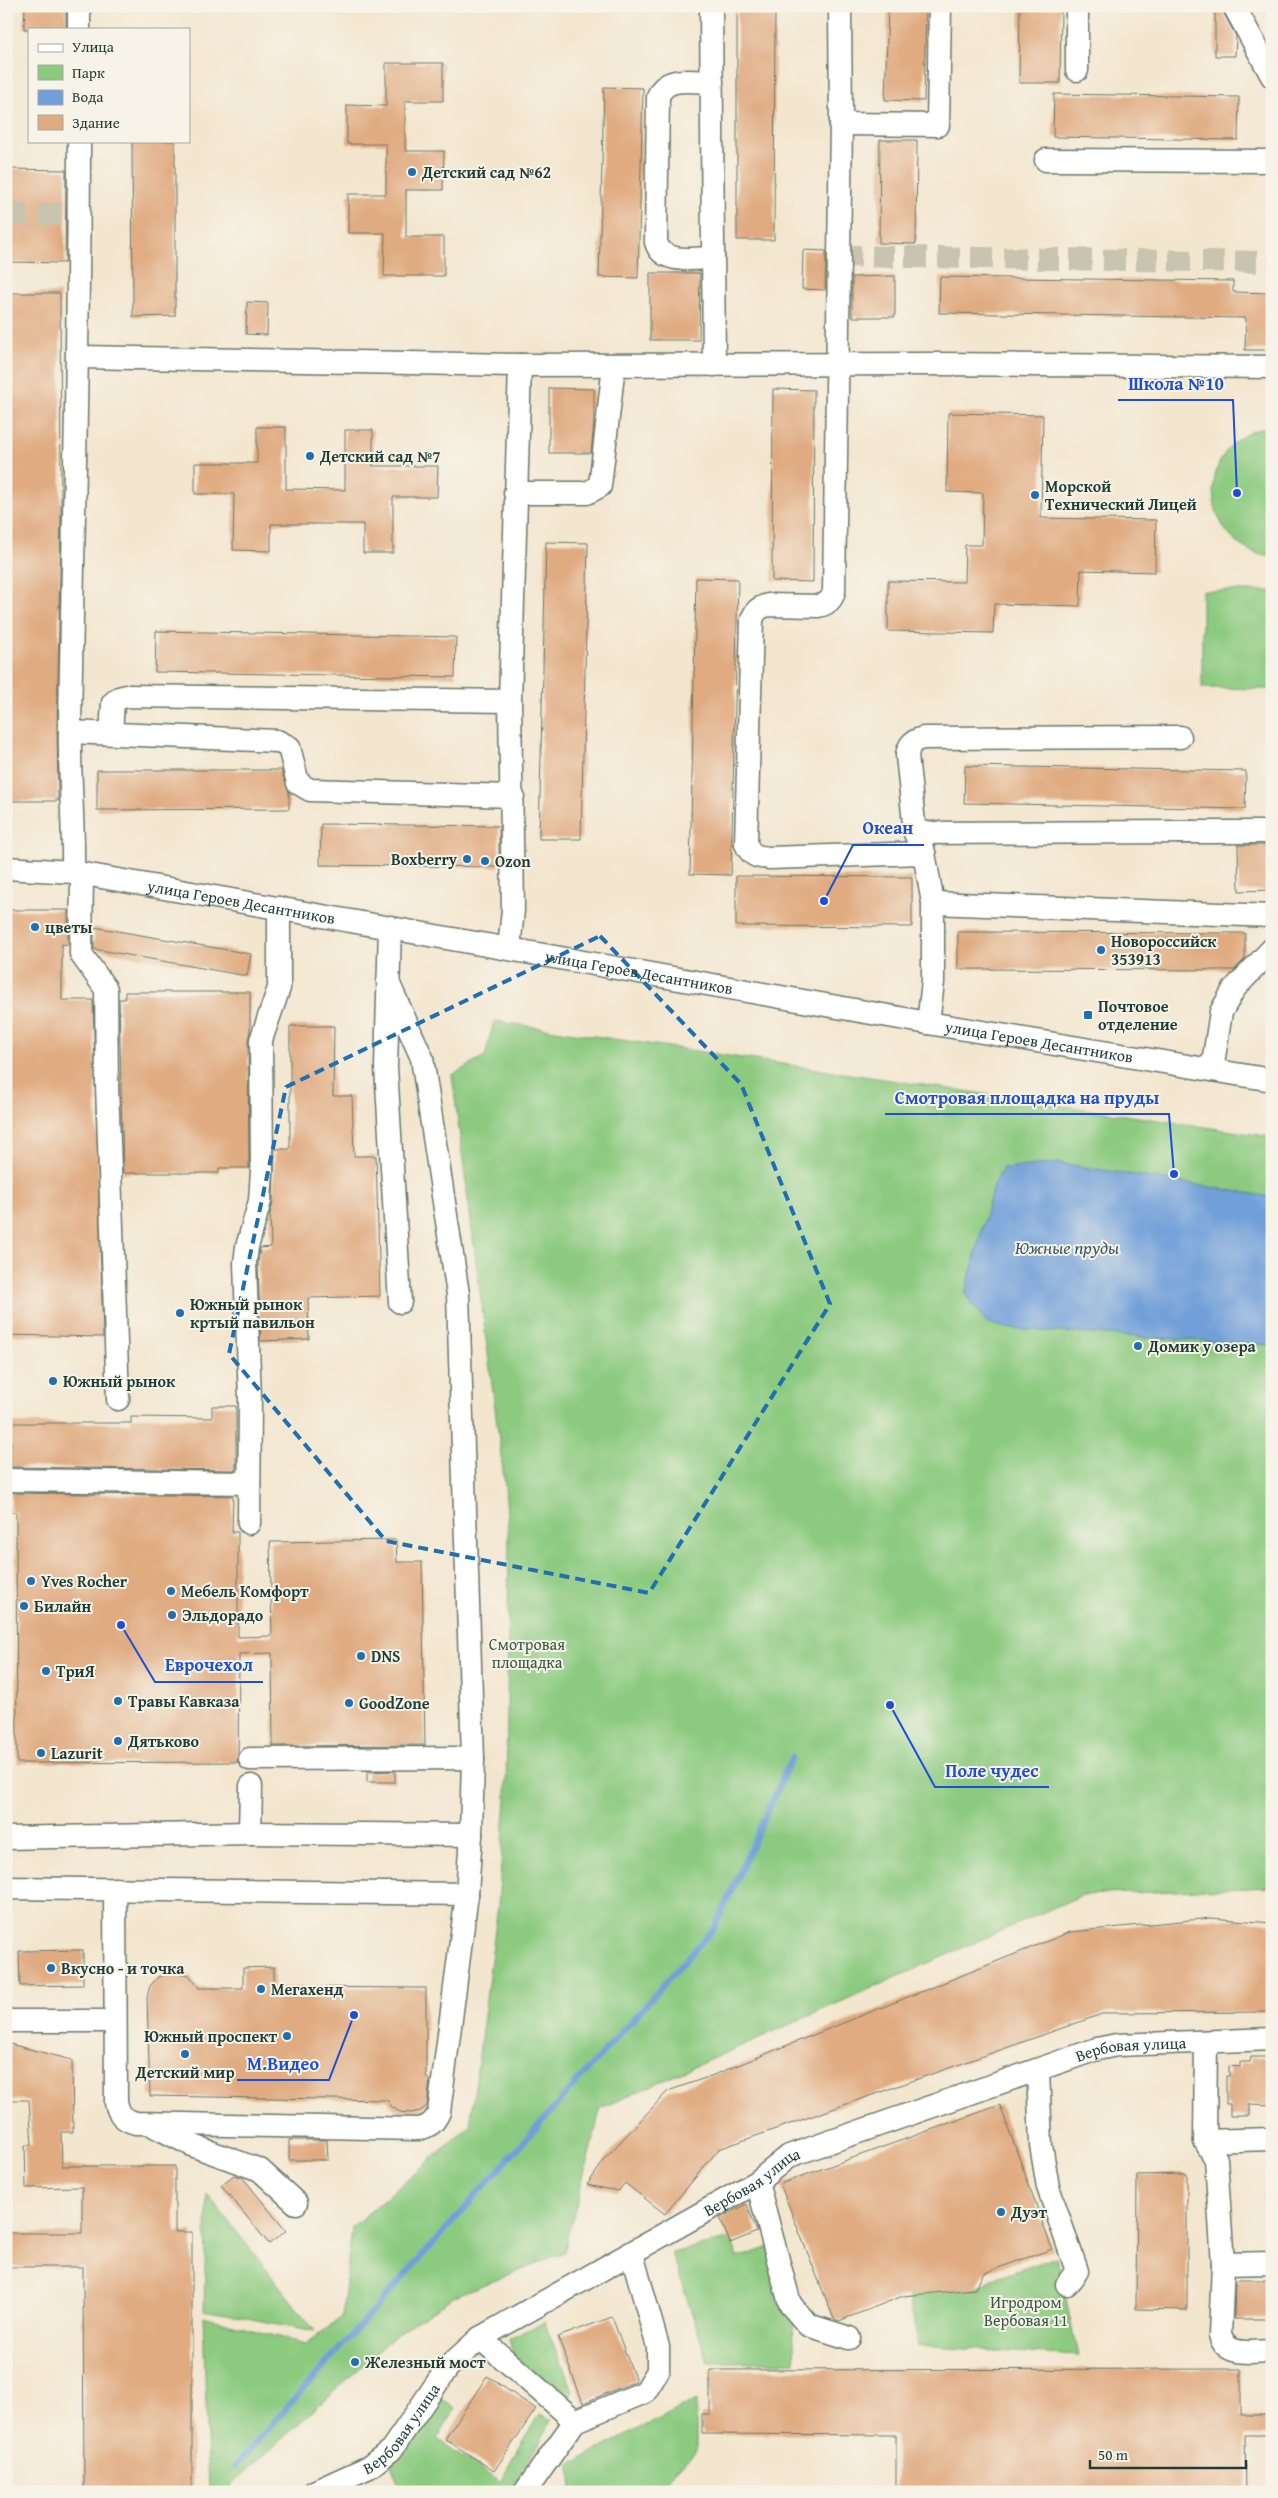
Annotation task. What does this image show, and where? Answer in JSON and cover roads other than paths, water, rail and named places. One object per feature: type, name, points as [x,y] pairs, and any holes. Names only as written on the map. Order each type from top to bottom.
[{"type":"street","points":[[79,6],[79,28]]},
{"type":"street","points":[[711,6],[714,365]]},
{"type":"street","points":[[840,6],[841,124],[834,591],[832,598],[826,604],[818,606],[768,605],[760,607],[754,612],[752,620],[746,844],[750,852],[756,857],[769,858],[920,843],[1180,832],[1272,832]]},
{"type":"street","points":[[841,124],[938,125],[940,6]]},
{"type":"street","points":[[1077,70],[1078,6]]},
{"type":"street","points":[[1234,6],[1272,76]]},
{"type":"street","points":[[712,82],[674,82],[666,84],[661,89],[658,97],[656,242],[658,250],[664,255],[672,257],[713,258]]},
{"type":"street","points":[[79,142],[72,221],[78,357],[70,732],[81,954],[106,990],[107,1085],[118,1399]]},
{"type":"street","points":[[1046,160],[1272,161]]},
{"type":"street","points":[[78,357],[520,365],[838,364],[1272,367]]},
{"type":"street","points":[[509,948],[513,910],[513,796],[510,701],[520,365]]},
{"type":"street","points":[[515,493],[587,493],[600,486],[614,365]]},
{"type":"street","points":[[111,733],[113,703],[119,698],[126,696],[510,701]]},
{"type":"street","points":[[70,732],[277,740],[289,747],[298,783],[310,790],[513,796]]},
{"type":"street","points":[[928,1023],[933,982],[933,902],[920,843],[907,755],[908,747],[914,740],[922,738],[1180,737]]},
{"type":"street","name":"улица Героев Десантников","points":[[6,868],[77,873],[928,1023],[1272,1080]]},
{"type":"street","points":[[933,902],[1272,916]]},
{"type":"street","points":[[249,1523],[250,1399],[245,1263],[247,1247],[260,1200],[262,1170],[262,1040],[279,988],[279,908]]},
{"type":"street","points":[[390,927],[386,1067],[400,1302]]},
{"type":"street","points":[[1212,1070],[1221,1012],[1234,989],[1272,949]]},
{"type":"street","points":[[115,1890],[114,2021],[116,2103],[119,2113],[126,2120],[148,2123],[418,2129],[428,2127],[435,2121],[439,2112],[467,1894],[471,1835],[473,1758],[458,1294],[422,1058],[388,982]]},
{"type":"street","points":[[6,1480],[249,1483]]},
{"type":"street","points":[[250,1759],[473,1758]]},
{"type":"street","points":[[250,1833],[251,1786]]},
{"type":"street","points":[[6,1838],[250,1833],[471,1835]]},
{"type":"street","points":[[6,1888],[467,1894]]},
{"type":"street","points":[[6,2021],[114,2021]]},
{"type":"street","name":"Вербовая улица","points":[[314,2492],[369,2467],[391,2450],[448,2367],[480,2338],[757,2182],[789,2156],[1097,2049],[1118,2045],[1272,2039]]},
{"type":"street","points":[[1206,2042],[1205,2141],[1216,2159],[1223,2264],[1220,2335],[1222,2343],[1228,2349],[1236,2351],[1272,2350]]},
{"type":"street","points":[[1038,2070],[1041,2146],[1048,2188],[1077,2271],[1067,2284]]},
{"type":"street","points":[[148,2123],[194,2146],[260,2170],[296,2203]]},
{"type":"street","points":[[1205,2141],[1272,2139]]},
{"type":"street","points":[[757,2182],[790,2304],[808,2324],[849,2338]]},
{"type":"street","points":[[525,2492],[575,2421],[645,2392],[658,2371],[658,2348],[632,2254]]},
{"type":"street","points":[[1223,2264],[1272,2263]]},
{"type":"street","points":[[480,2338],[575,2421]]},
{"type":"water","name":"Южные пруды","points":[[1059,1163],[1272,1197],[1272,1345],[1011,1329],[987,1323],[965,1295],[993,1186],[1003,1168]]},
{"type":"waterway","points":[[235,2466],[715,1927],[792,1757]]},
{"type":"tunnel","points":[[6,215],[66,214]]},
{"type":"tunnel","points":[[839,256],[1272,262]]},
{"type":"place","name":"Детский сад №62","points":[[412,172]]},
{"type":"place","name":"Детский сад №7","points":[[310,456]]},
{"type":"place","name":"Школа №10","points":[[1237,493]]},
{"type":"place","name":"Морской Технический Лицей","points":[[1035,495]]},
{"type":"place","name":"Boxberry","points":[[467,859]]},
{"type":"place","name":"Ozon","points":[[485,861]]},
{"type":"place","name":"Океан","points":[[824,901]]},
{"type":"place","name":"цветы","points":[[35,927]]},
{"type":"place","name":"Новороссийск 353913","points":[[1101,950]]},
{"type":"place","name":"Почтовое отделение","points":[[1088,1015]]},
{"type":"place","name":"Смотровая площадка на пруды","points":[[1174,1174]]},
{"type":"place","name":"Южный рынок кртый павильон","points":[[180,1313]]},
{"type":"place","name":"Домик у озера","points":[[1138,1346]]},
{"type":"place","name":"Южный рынок","points":[[53,1381]]},
{"type":"place","name":"Yves Rocher","points":[[31,1581]]},
{"type":"place","name":"Мебель Комфорт","points":[[171,1591]]},
{"type":"place","name":"Билайн","points":[[24,1606]]},
{"type":"place","name":"Эльдорадо","points":[[172,1615]]},
{"type":"place","name":"Еврочехол","points":[[121,1625]]},
{"type":"place","name":"DNS","points":[[361,1656]]},
{"type":"place","name":"ТриЯ","points":[[46,1671]]},
{"type":"place","name":"Травы Кавказа","points":[[118,1701]]},
{"type":"place","name":"GoodZone","points":[[349,1703]]},
{"type":"place","name":"Поле чудес","points":[[890,1705]]},
{"type":"place","name":"Дятьково","points":[[118,1741]]},
{"type":"place","name":"Lazurit","points":[[41,1753]]},
{"type":"place","name":"Вкусно - и точка","points":[[51,1968]]},
{"type":"place","name":"Мегахенд","points":[[261,1989]]},
{"type":"place","name":"М.Видео","points":[[354,2015]]},
{"type":"place","name":"Южный проспект","points":[[287,2036]]},
{"type":"place","name":"Детский мир","points":[[185,2054]]},
{"type":"place","name":"Дуэт","points":[[1001,2212]]},
{"type":"place","name":"Железный мост","points":[[355,2362]]},
{"type":"park label","name":"Смотровая площадка","points":[[527,1653]]},
{"type":"park label","name":"Игродром Вербовая 11","points":[[1026,2311]]}]
